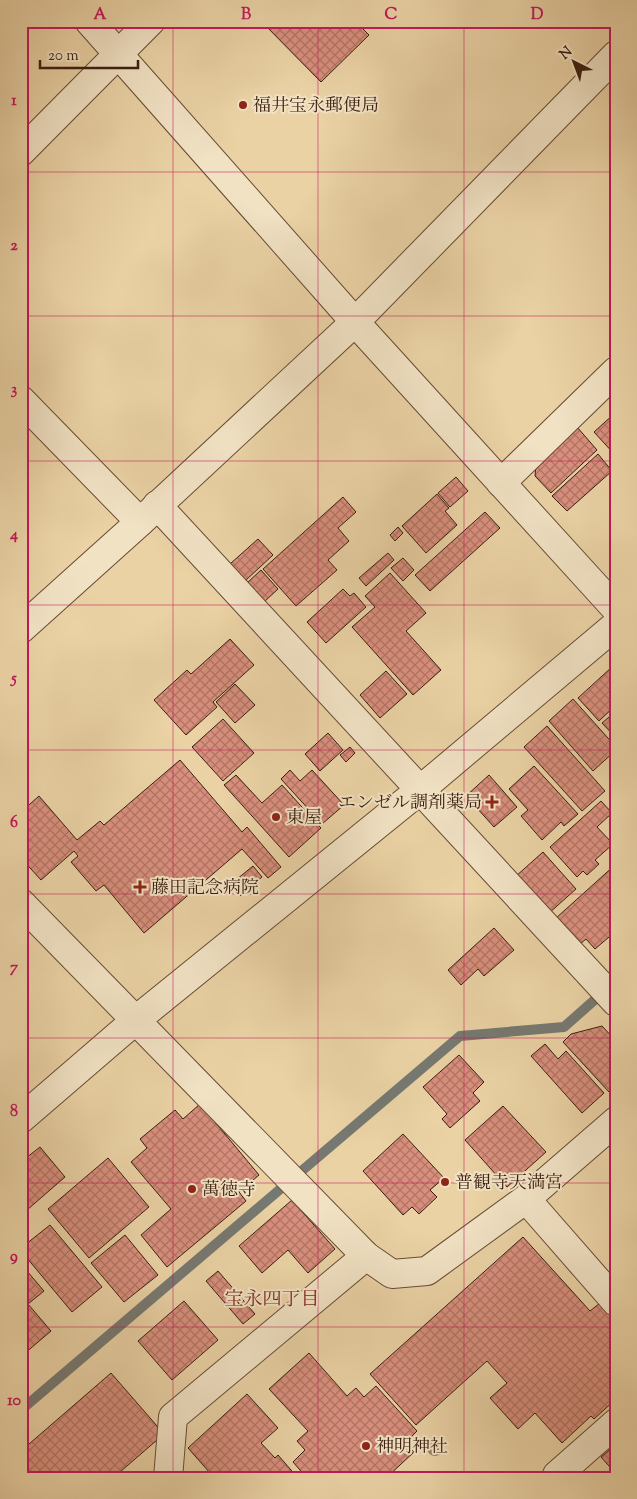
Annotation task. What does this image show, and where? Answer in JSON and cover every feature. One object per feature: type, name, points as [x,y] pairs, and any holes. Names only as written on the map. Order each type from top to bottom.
[{"type":"street","points":[[89,21],[355,322],[616,609]]},
{"type":"street","points":[[21,152],[151,21]]},
{"type":"street","points":[[21,629],[149,514],[355,322],[616,55]]},
{"type":"street","points":[[501,483],[616,371]]},
{"type":"street","points":[[21,400],[149,514],[420,790],[614,1000]]},
{"type":"street","points":[[21,1120],[136,1020],[420,790],[616,625]]},
{"type":"street","points":[[21,903],[309,1199],[366,1256],[392,1274],[427,1272],[526,1199],[616,1121]]},
{"type":"street","points":[[526,1199],[616,1302]]},
{"type":"street","points":[[168,1478],[172,1417],[366,1256]]},
{"type":"street","points":[[559,1478],[557,1476],[616,1423]]},
{"type":"building","points":[[261,21],[355,21],[369,35],[321,82]]},
{"type":"building","points":[[616,414],[616,456],[594,432]]},
{"type":"building","points":[[577,427],[597,450],[551,493],[535,476],[536,465]]},
{"type":"building","points":[[598,454],[612,471],[567,511],[552,496]]},
{"type":"building","points":[[456,477],[468,491],[450,507],[438,493]]},
{"type":"building","points":[[437,494],[449,508],[445,511],[457,525],[426,553],[402,526]]},
{"type":"building","points":[[343,497],[356,512],[338,528],[349,541],[328,560],[337,570],[296,606],[263,569]]},
{"type":"building","points":[[485,512],[500,528],[430,591],[415,575]]},
{"type":"building","points":[[398,527],[403,533],[395,541],[390,535]]},
{"type":"building","points":[[616,531],[616,543],[610,536]]},
{"type":"building","points":[[258,539],[273,555],[245,581],[230,564]]},
{"type":"building","points":[[388,553],[394,560],[366,586],[359,578]]},
{"type":"building","points":[[403,558],[414,570],[403,581],[391,568]]},
{"type":"building","points":[[261,570],[278,589],[264,602],[247,583]]},
{"type":"building","points":[[390,573],[426,613],[406,631],[441,670],[413,695],[352,627],[375,607],[365,596]]},
{"type":"building","points":[[343,589],[350,596],[354,593],[366,607],[326,643],[307,622]]},
{"type":"building","points":[[230,639],[254,665],[213,702],[217,707],[186,735],[154,700],[187,670],[191,674]]},
{"type":"building","points":[[613,666],[616,666],[616,705],[599,721],[578,698]]},
{"type":"building","points":[[386,671],[407,694],[380,718],[360,695]]},
{"type":"building","points":[[235,684],[255,705],[235,723],[216,702]]},
{"type":"building","points":[[573,699],[616,747],[616,750],[593,771],[549,721]]},
{"type":"building","points":[[616,711],[616,738],[602,723]]},
{"type":"building","points":[[223,719],[254,753],[223,781],[192,747]]},
{"type":"building","points":[[547,726],[605,791],[582,811],[524,747]]},
{"type":"building","points":[[328,733],[343,750],[320,771],[305,754]]},
{"type":"building","points":[[350,747],[355,753],[346,762],[340,755]]},
{"type":"building","points":[[180,760],[242,832],[247,827],[281,867],[268,878],[242,849],[144,933],[104,885],[96,891],[71,862],[78,856],[74,851],[41,880],[21,858],[21,812],[39,796],[77,840],[100,821],[104,825]]},
{"type":"building","points":[[534,766],[578,814],[564,826],[561,822],[542,840],[521,816],[528,810],[509,789]]},
{"type":"building","points":[[290,770],[300,781],[312,770],[344,805],[322,824],[281,779]]},
{"type":"building","points":[[236,775],[262,803],[282,785],[321,828],[289,857],[224,785]]},
{"type":"building","points":[[489,775],[517,807],[494,827],[466,796]]},
{"type":"building","points":[[21,782],[28,790],[21,797]]},
{"type":"building","points":[[601,801],[612,813],[597,827],[613,844],[595,860],[599,864],[587,875],[583,871],[577,877],[550,847]]},
{"type":"building","points":[[543,852],[576,889],[548,914],[515,877]]},
{"type":"building","points":[[616,864],[616,931],[595,949],[586,939],[579,945],[555,919]]},
{"type":"building","points":[[253,866],[262,877],[241,896],[231,884]]},
{"type":"building","points":[[494,928],[514,950],[484,976],[478,969],[461,985],[448,970]]},
{"type":"building","points":[[602,1026],[616,1041],[616,1086],[609,1092],[563,1042],[571,1034]]},
{"type":"building","points":[[545,1044],[558,1059],[566,1051],[604,1093],[582,1113],[531,1056]]},
{"type":"building","points":[[459,1055],[484,1082],[473,1093],[480,1101],[450,1128],[442,1119],[447,1114],[423,1087]]},
{"type":"building","points":[[200,1104],[259,1175],[239,1192],[246,1201],[167,1267],[141,1235],[171,1209],[131,1162],[147,1148],[140,1139],[175,1110],[183,1119]]},
{"type":"building","points":[[503,1106],[546,1152],[507,1187],[465,1140]]},
{"type":"building","points":[[403,1134],[444,1178],[430,1190],[437,1197],[419,1214],[412,1207],[403,1215],[363,1171]]},
{"type":"building","points":[[40,1147],[65,1177],[27,1210],[21,1203],[21,1162]]},
{"type":"building","points":[[108,1158],[149,1207],[89,1258],[48,1209]]},
{"type":"building","points":[[292,1200],[335,1249],[308,1273],[288,1250],[262,1273],[239,1246]]},
{"type":"building","points":[[50,1225],[102,1287],[72,1312],[21,1251],[21,1248]]},
{"type":"building","points":[[125,1235],[158,1275],[124,1302],[91,1263]]},
{"type":"building","points":[[523,1237],[590,1311],[600,1303],[616,1321],[616,1399],[594,1419],[591,1416],[562,1443],[535,1413],[518,1429],[490,1398],[507,1383],[487,1361],[416,1425],[370,1374]]},
{"type":"building","points":[[21,1264],[44,1291],[28,1304],[51,1331],[24,1354],[21,1351]]},
{"type":"building","points":[[218,1271],[255,1314],[243,1324],[206,1281]]},
{"type":"building","points":[[184,1301],[218,1340],[172,1380],[138,1341]]},
{"type":"building","points":[[309,1353],[347,1396],[356,1388],[364,1397],[376,1386],[417,1431],[405,1443],[414,1452],[386,1478],[307,1478],[293,1462],[305,1450],[297,1441],[308,1431],[269,1389]]},
{"type":"building","points":[[111,1373],[164,1434],[113,1478],[21,1478],[21,1451]]},
{"type":"building","points":[[247,1394],[278,1428],[261,1443],[275,1458],[278,1455],[298,1478],[205,1478],[210,1473],[188,1448]]},
{"type":"building","points":[[616,1444],[616,1474],[601,1457]]},
{"type":"waterway","points":[[21,1410],[460,1036],[564,1027],[616,981]]},
{"type":"place","name":"福井宝永郵便局","points":[[243,105]]},
{"type":"place","name":"エンゼル調剤薬局","points":[[492,802]]},
{"type":"place","name":"東屋","points":[[276,817]]},
{"type":"place","name":"藤田記念病院","points":[[140,887]]},
{"type":"place","name":"普観寺天満宮","points":[[445,1182]]},
{"type":"place","name":"萬徳寺","points":[[192,1189]]},
{"type":"place","name":"神明神社","points":[[366,1446]]},
{"type":"district","name":"宝永四丁目","points":[[272,1298]]}]
